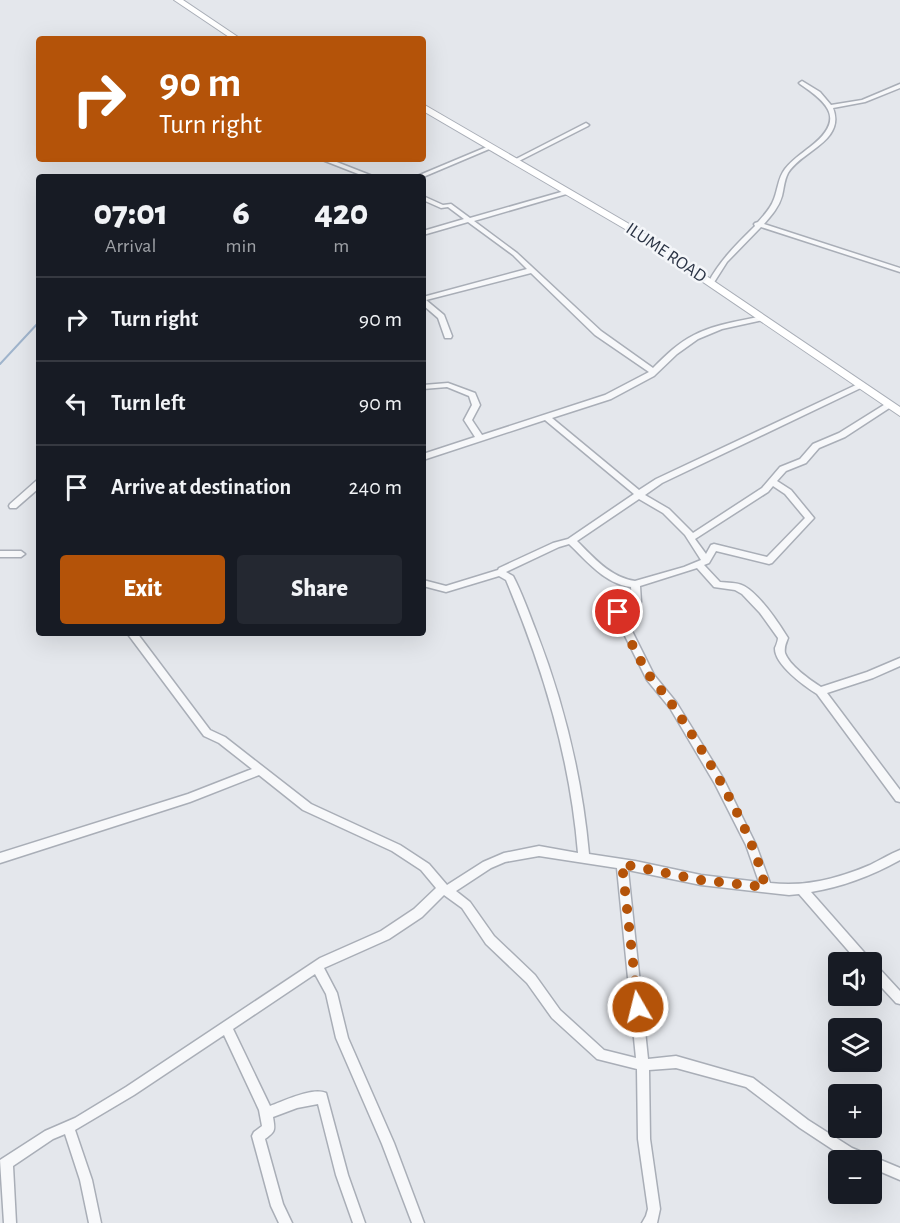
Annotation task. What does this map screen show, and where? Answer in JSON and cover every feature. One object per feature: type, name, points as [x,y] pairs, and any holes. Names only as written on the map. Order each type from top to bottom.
[{"type":"street","points":[[178,0],[232,36]]},
{"type":"street","points":[[711,283],[737,244],[773,208],[782,174],[825,137],[834,122],[829,107],[821,96],[802,82]]},
{"type":"street","points":[[829,107],[863,101],[900,86]]},
{"type":"street","name":"ILUME ROAD","points":[[426,109],[628,227],[900,412]]},
{"type":"street","points":[[515,161],[586,124]]},
{"type":"street","points":[[425,174],[491,147]]},
{"type":"street","points":[[331,162],[364,174]]},
{"type":"street","points":[[426,232],[568,192]]},
{"type":"street","points":[[426,199],[442,207],[449,205],[471,221],[533,270],[546,287],[598,333],[654,372]]},
{"type":"street","points":[[757,224],[900,270]]},
{"type":"street","points":[[426,299],[533,270]]},
{"type":"street","points":[[426,303],[441,318],[448,336]]},
{"type":"street","points":[[426,456],[608,397],[654,372],[674,352],[695,337],[720,327],[764,318]]},
{"type":"street","points":[[426,387],[448,386],[472,395],[476,405],[468,420],[480,439]]},
{"type":"street","points":[[502,570],[556,545],[571,541],[670,475],[861,386]]},
{"type":"street","points":[[689,536],[694,537],[731,514],[773,482],[783,470],[803,461],[816,446],[842,435],[890,405]]},
{"type":"street","points":[[547,418],[639,494],[666,511],[689,536],[717,585],[732,585],[750,596],[779,630],[783,639],[780,649],[783,657],[807,683],[820,691],[900,798]]},
{"type":"street","points":[[571,541],[597,565],[626,584],[635,584],[703,562],[714,547],[769,561],[810,518],[788,492],[773,482]]},
{"type":"street","points":[[13,506],[36,486]]},
{"type":"street","points":[[0,554],[21,554]]},
{"type":"street","points":[[426,584],[446,589],[500,573],[510,578],[539,649],[567,746],[584,857]]},
{"type":"street","points":[[635,584],[637,602],[620,610],[620,617],[650,677],[673,705],[719,781],[762,869],[765,887]]},
{"type":"street","points":[[134,636],[207,733],[222,740],[307,807],[396,848],[424,867],[466,905],[490,940],[538,988],[556,1014],[601,1055],[643,1065],[676,1062],[748,1083],[843,1150]]},
{"type":"street","points":[[820,691],[870,675],[900,662]]},
{"type":"street","points":[[0,858],[190,798],[260,770]]},
{"type":"street","points":[[10,1223],[3,1165],[49,1135],[130,1091],[317,967],[385,935],[418,913],[446,889],[487,865],[504,858],[539,851],[584,857],[700,880],[802,890],[866,871],[900,855]]},
{"type":"street","points":[[622,864],[643,1065],[642,1107],[654,1209],[652,1220],[648,1223]]},
{"type":"street","points":[[802,890],[856,952]]},
{"type":"street","points":[[317,967],[331,993],[342,1038],[388,1143],[418,1223]]},
{"type":"street","points":[[882,980],[900,999]]},
{"type":"street","points":[[226,1027],[266,1114],[269,1129],[258,1136],[277,1206],[286,1223]]},
{"type":"street","points":[[266,1114],[297,1102],[322,1097],[342,1174],[359,1223]]},
{"type":"street","points":[[68,1126],[86,1180],[95,1223]]},
{"type":"street","points":[[882,1167],[900,1174]]},
{"type":"waterway","points":[[0,364],[36,325]]},
{"type":"route","points":[[618,612],[650,677],[673,705],[719,781],[762,869],[765,887],[700,880],[622,864],[638,1007]]}]
